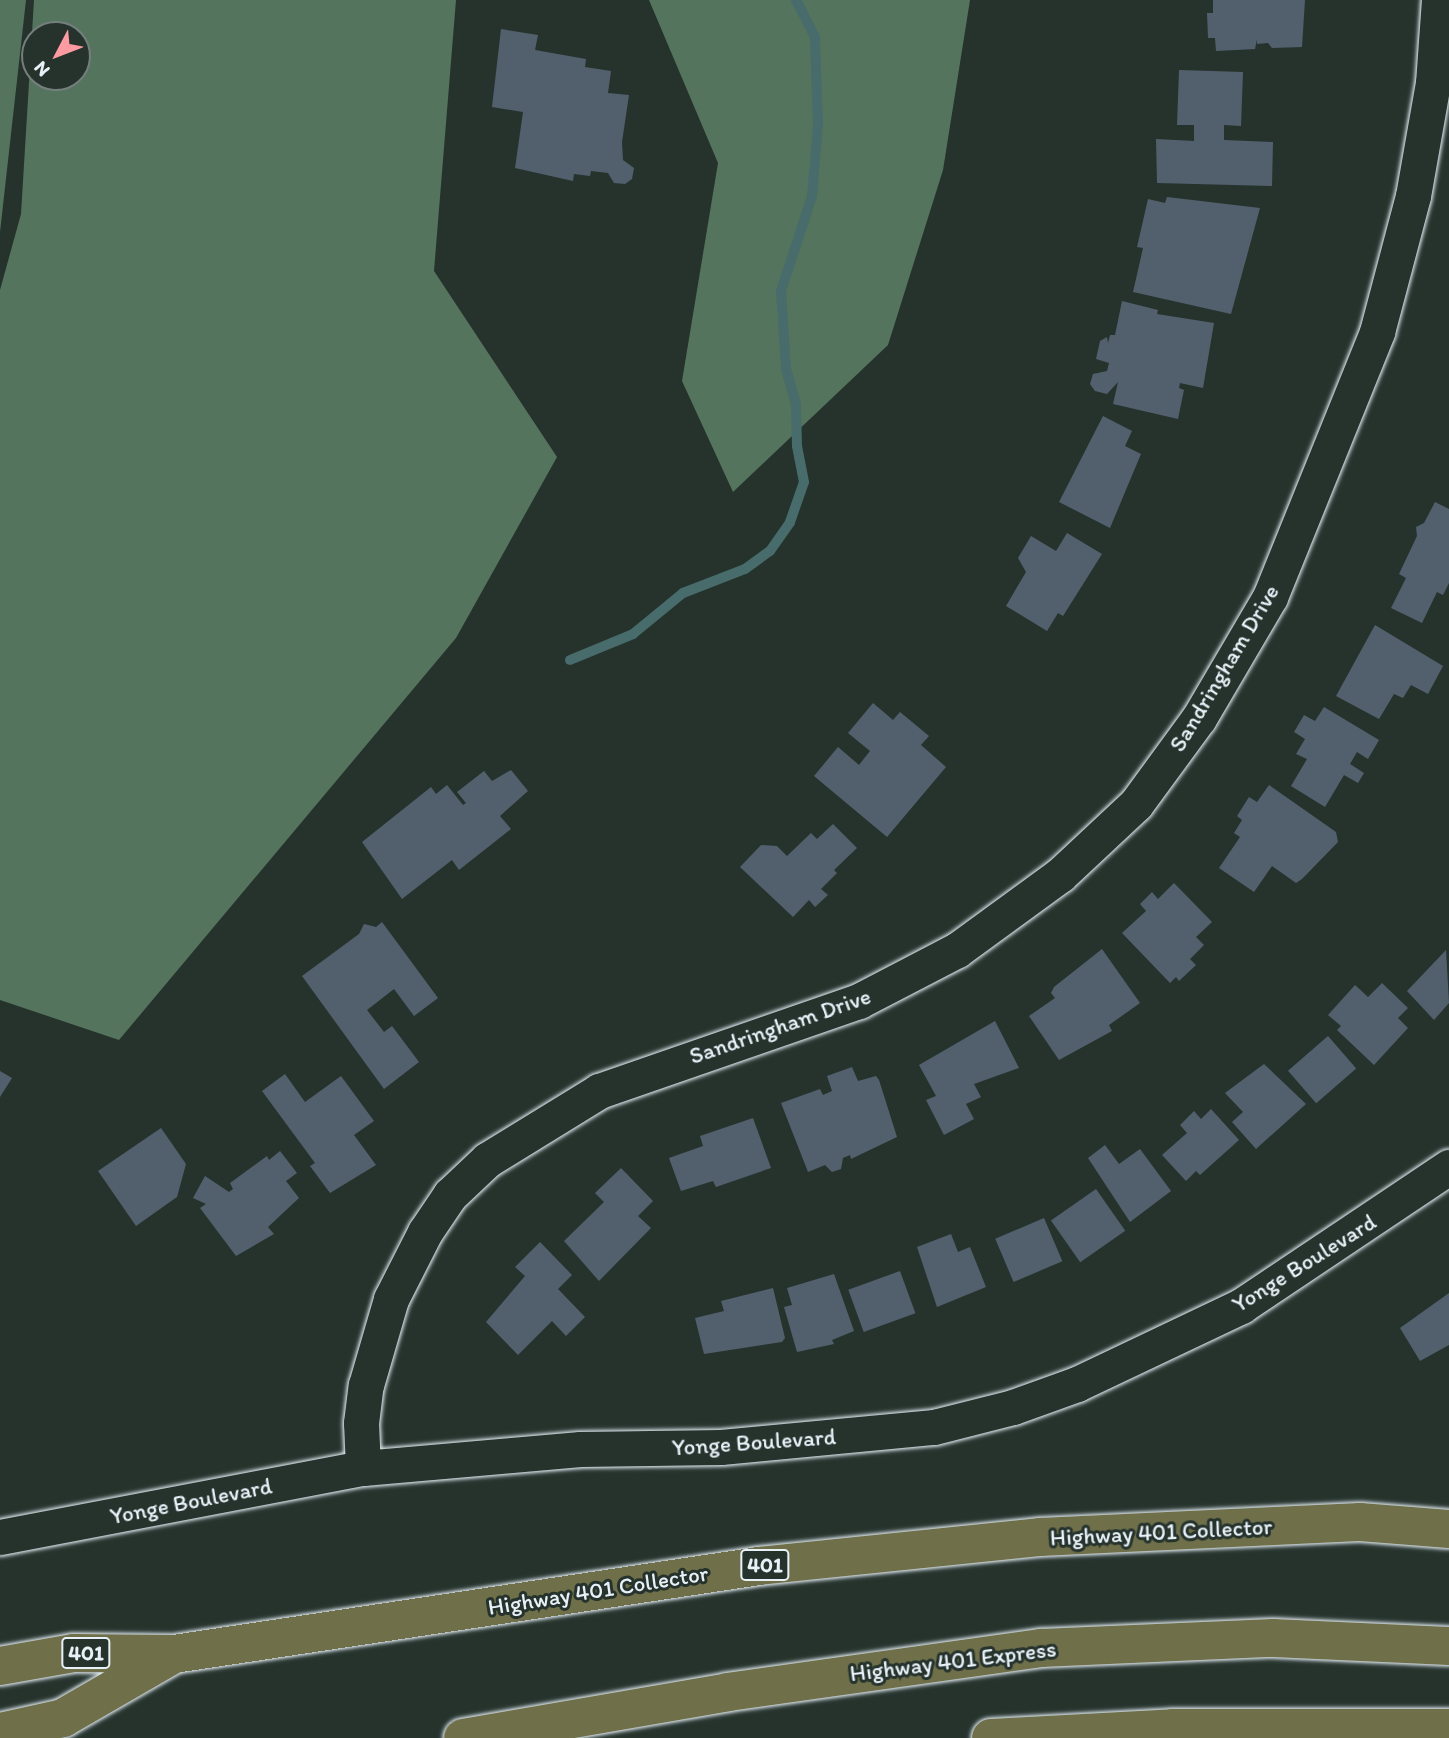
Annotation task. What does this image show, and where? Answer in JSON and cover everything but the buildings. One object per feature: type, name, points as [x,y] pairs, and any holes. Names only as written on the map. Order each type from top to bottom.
[{"type":"highway","name":"Highway 401 Collector","points":[[0,1666],[74,1653],[174,1654],[759,1566],[1040,1537],[1360,1522],[1449,1529]]},
{"type":"highway","name":"Highway 401 Express","points":[[463,1738],[728,1692],[1041,1648],[1273,1638],[1449,1646]]},
{"type":"highway","points":[[0,1732],[63,1718],[174,1654]]},
{"type":"highway","points":[[991,1738],[1173,1728],[1449,1728]]},
{"type":"street","name":"Sandringham Drive","points":[[363,1468],[361,1423],[366,1385],[391,1299],[425,1232],[450,1195],[487,1160],[599,1091],[859,1001],[957,950],[1060,875],[1136,804],[1199,718],[1270,597],[1377,332],[1413,196],[1433,83],[1439,0]]},
{"type":"street","name":"Yonge Boulevard","points":[[0,1537],[363,1468],[580,1449],[748,1445],[934,1427],[1013,1407],[1077,1384],[1241,1306],[1449,1167]]},
{"type":"green space","points":[[0,0],[26,0],[24,21],[21,21],[21,45],[0,232]]},
{"type":"green space","points":[[34,0],[456,0],[434,271],[557,457],[456,638],[119,1040],[0,1000],[0,290],[21,214],[28,91],[91,91],[91,21],[33,21]]},
{"type":"green space","points":[[649,0],[970,0],[943,170],[888,345],[733,492],[682,381],[718,163]]},
{"type":"waterway","points":[[570,660],[633,634],[683,593],[745,569],[770,551],[790,522],[804,482],[797,446],[796,404],[786,368],[781,291],[812,196],[818,125],[815,37],[796,0]]}]
